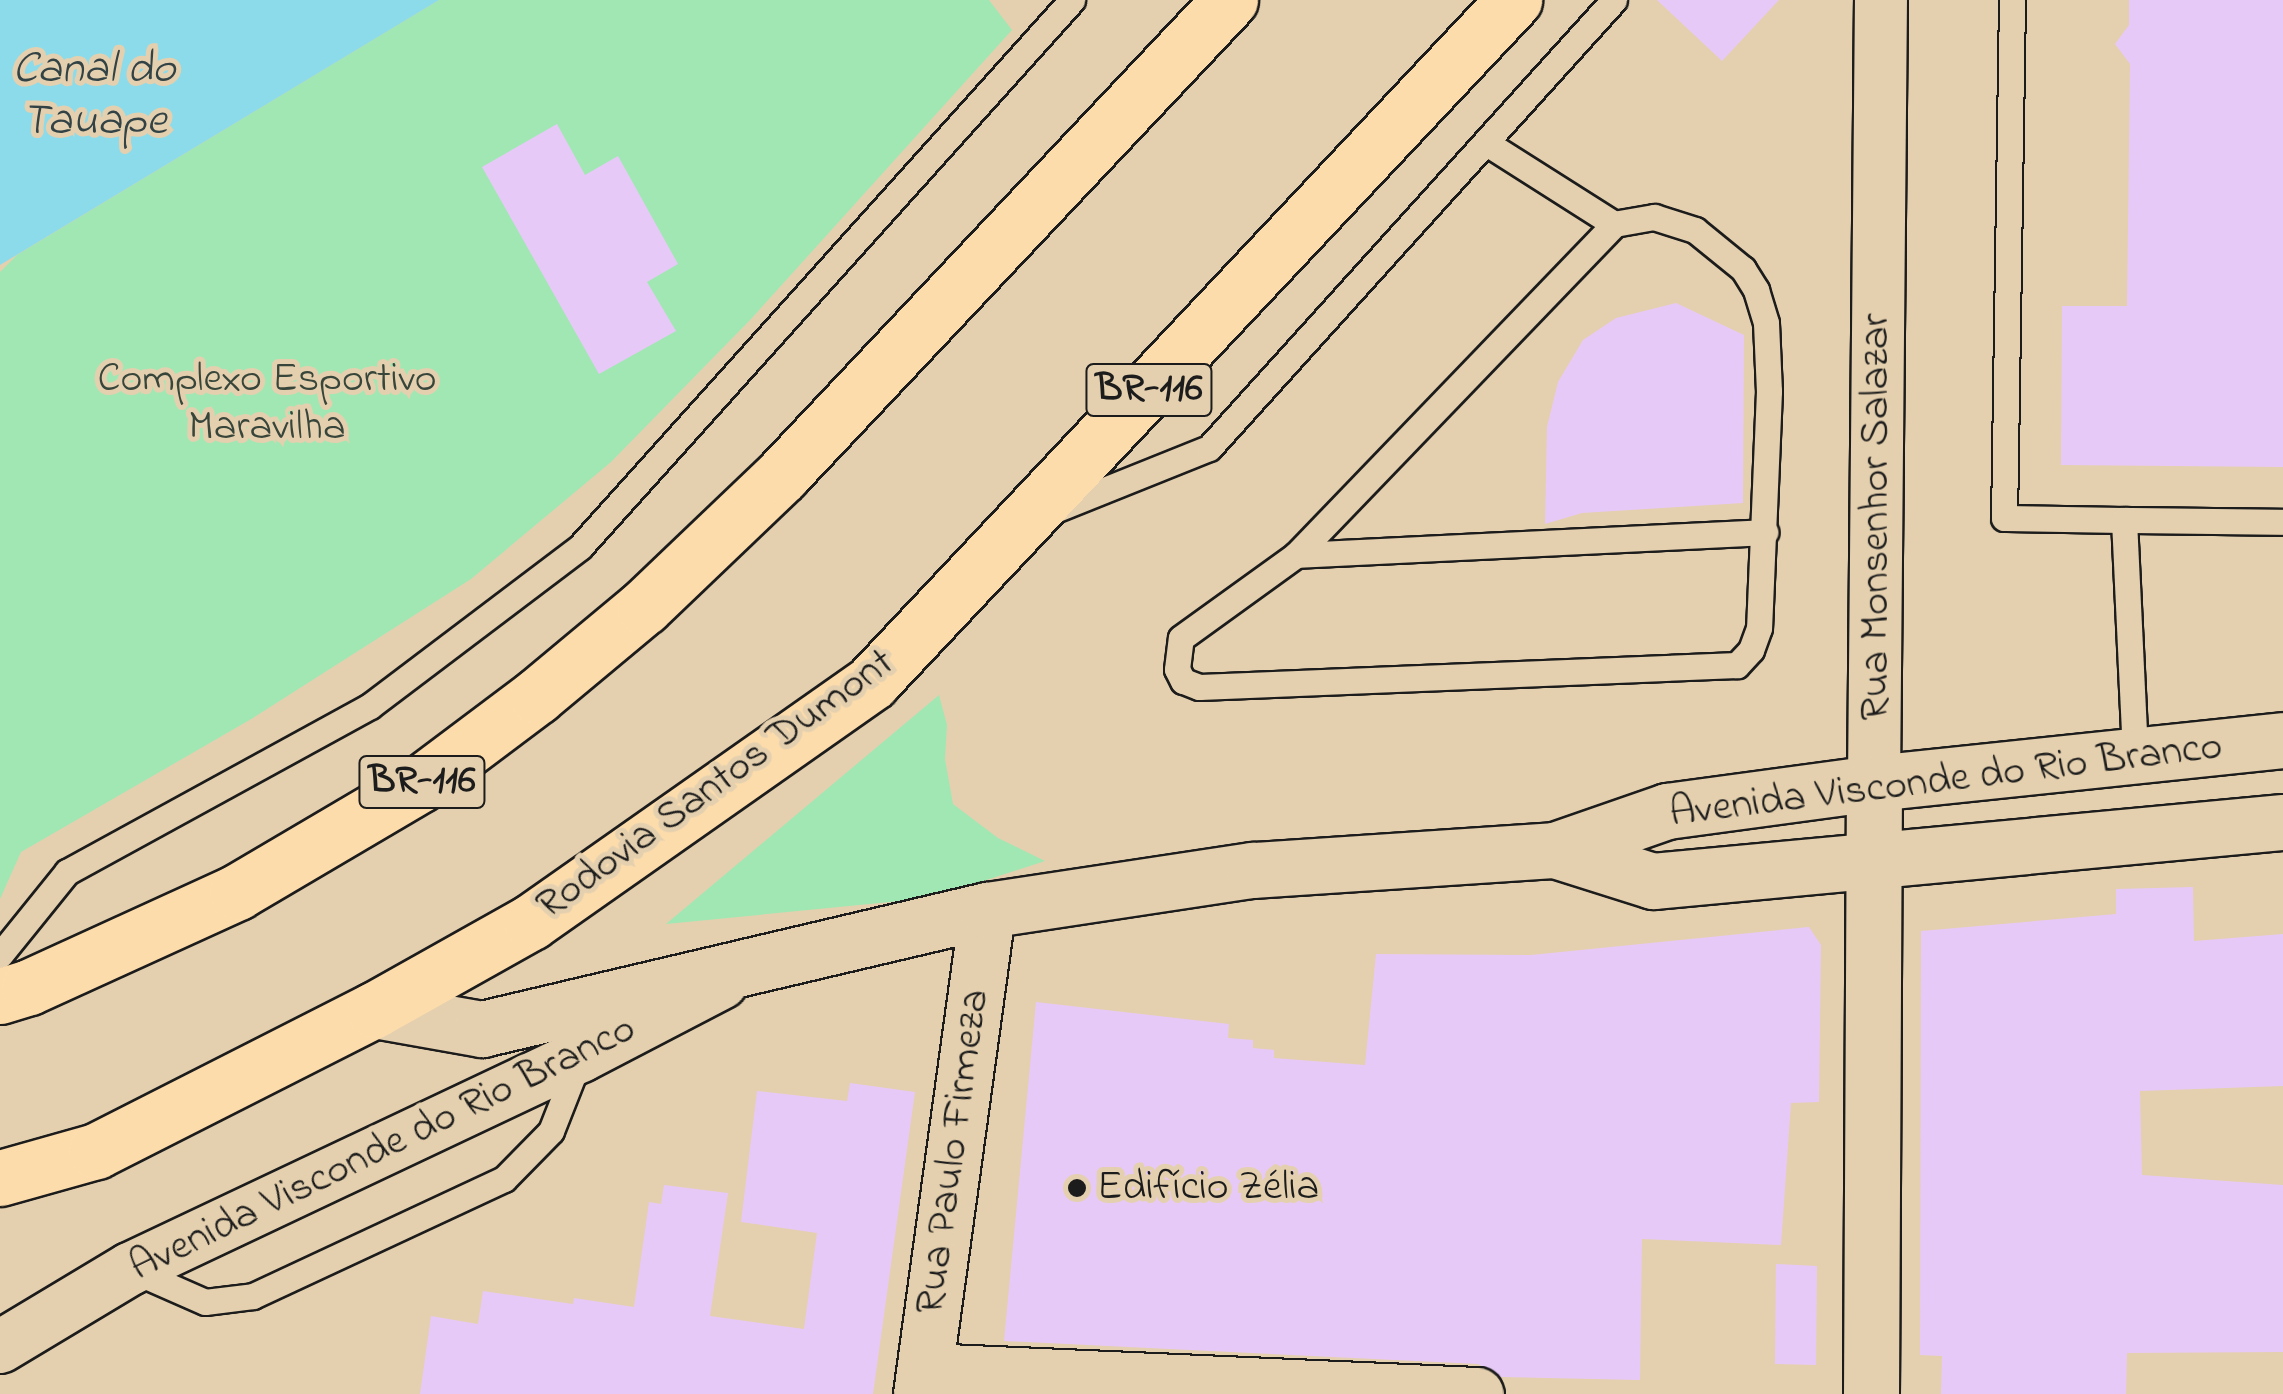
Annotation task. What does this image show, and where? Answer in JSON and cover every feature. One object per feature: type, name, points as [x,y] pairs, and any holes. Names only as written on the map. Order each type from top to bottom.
[{"type":"highway","name":"BR-116","points":[[0,996],[237,892],[420,784],[537,696],[644,608],[782,475],[1230,0]]},
{"type":"highway","name":"Rodovia Santos Dumont","points":[[0,1178],[96,1150],[374,1010],[531,922],[872,682],[1514,0]]},
{"type":"main road","name":"Avenida Visconde do Rio Branco","points":[[374,1010],[482,1029],[770,958],[988,910],[1253,870],[1556,850],[1667,811],[1874,783],[2283,740]]},
{"type":"main road","name":"Rua Monsenhor Salazar","points":[[1871,1394],[1874,783]]},
{"type":"main road","name":"Avenida Visconde do Rio Branco","points":[[1556,850],[1653,882],[2283,822]]},
{"type":"main road","name":"Rua Paulo Firmeza","points":[[923,1382],[988,910]]},
{"type":"street","name":"Rua Monsenhor Salazar","points":[[1874,783],[1881,0]]},
{"type":"street","name":"Avenida Visconde do Rio Branco","points":[[0,1347],[130,1269],[581,1056],[770,958]]},
{"type":"street","points":[[923,1382],[1477,1394]]},
{"type":"lane","points":[[0,955],[67,872],[370,706],[580,547],[1072,0]]},
{"type":"lane","points":[[1024,522],[1209,448],[1488,144],[1614,0]]},
{"type":"lane","points":[[2012,0],[2004,518],[2283,522]]},
{"type":"lane","points":[[1488,144],[1614,224]]},
{"type":"lane","points":[[1654,217],[1695,230],[1743,269],[1756,290],[1766,323],[1768,374],[1765,532],[1759,628],[1751,650],[1737,665],[1199,687],[1183,680],[1177,669],[1182,638],[1296,556],[1614,224],[1654,217]]},
{"type":"lane","points":[[2124,520],[2135,756]]},
{"type":"lane","points":[[1296,556],[1765,532]]},
{"type":"lane","points":[[130,1269],[205,1302],[252,1296],[504,1179],[551,1131],[581,1056]]},
{"type":"green space","name":"Complexo Esportivo Maravilha","points":[[439,0],[989,0],[1012,30],[751,319],[611,462],[471,579],[253,718],[21,852],[0,899],[0,272],[17,255]]},
{"type":"green space","points":[[939,695],[947,725],[945,759],[953,804],[998,838],[1045,861],[931,898],[666,924]]},
{"type":"water","name":"Canal do Tauape","points":[[0,0],[439,0],[0,265]]},
{"type":"building","points":[[1657,0],[1779,0],[1722,61]]},
{"type":"building","points":[[2129,0],[2283,0],[2283,467],[2061,465],[2062,306],[2127,306],[2130,64],[2115,44],[2129,25]]},
{"type":"building","points":[[557,124],[585,175],[618,156],[678,264],[647,282],[676,331],[599,374],[482,167]]},
{"type":"building","points":[[1676,303],[1744,335],[1743,503],[1582,513],[1545,524],[1547,427],[1558,382],[1583,340],[1616,318]]},
{"type":"building","points":[[2193,887],[2194,941],[2283,934],[2283,1086],[2140,1091],[2142,1175],[2283,1185],[2283,1352],[2127,1353],[2126,1394],[1941,1394],[1942,1356],[1920,1355],[1921,931],[2116,914],[2116,889]]},
{"type":"building","points":[[1809,927],[1821,945],[1819,1102],[1791,1103],[1781,1245],[1642,1239],[1640,1380],[1501,1377],[1478,1364],[1004,1341],[1036,1002],[1229,1024],[1228,1038],[1253,1040],[1253,1048],[1274,1050],[1274,1058],[1365,1065],[1376,954],[1531,955]]},
{"type":"building","points":[[850,1083],[915,1092],[873,1394],[420,1394],[431,1316],[478,1324],[483,1291],[573,1304],[574,1298],[634,1307],[649,1202],[661,1204],[664,1185],[728,1193],[710,1316],[804,1329],[817,1233],[741,1222],[757,1091],[847,1101]]},
{"type":"building","points":[[1776,1264],[1817,1266],[1816,1365],[1775,1364]]},
{"type":"place","name":"Edifício Zélia","points":[[1077,1188]]}]
